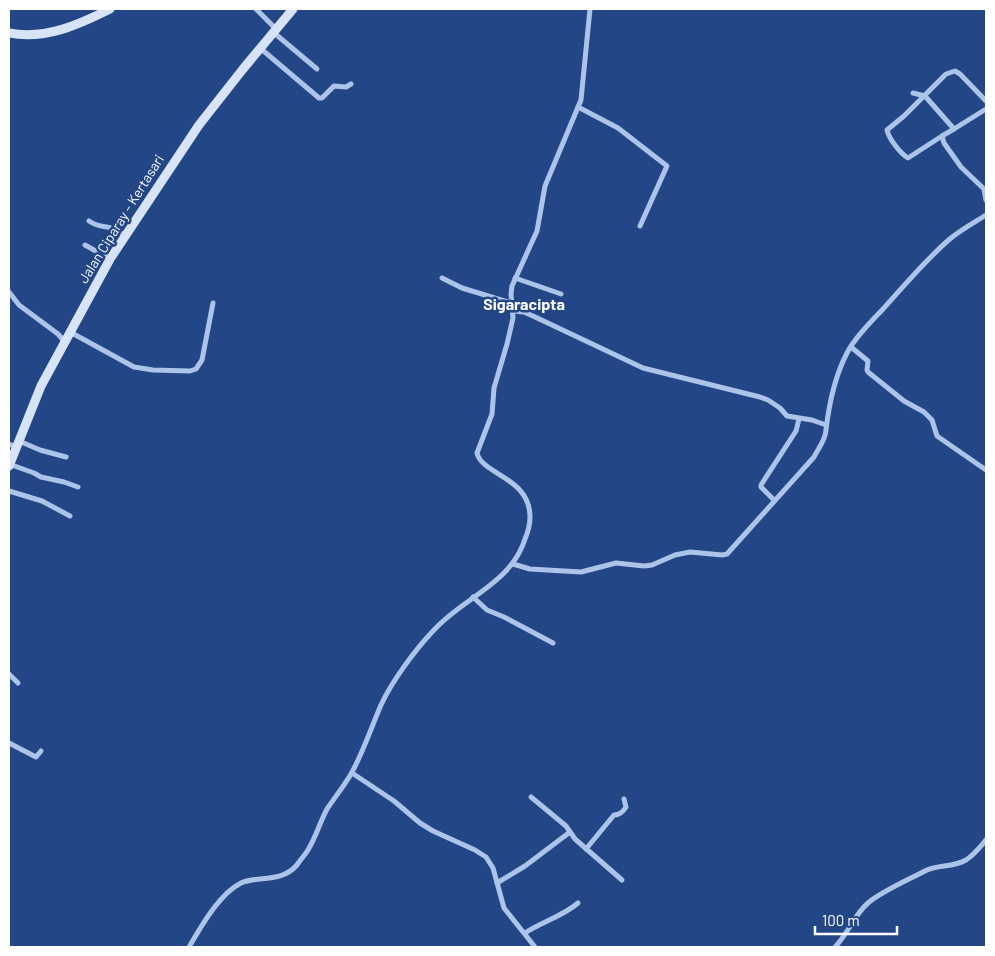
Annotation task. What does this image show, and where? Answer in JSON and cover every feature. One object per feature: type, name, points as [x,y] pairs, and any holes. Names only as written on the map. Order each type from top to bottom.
[{"type":"main road","points":[[9,33],[34,35],[52,33],[85,22],[110,9]]},
{"type":"main road","name":"Jalan Ciparay - Kertasari","points":[[9,465],[14,444],[34,401],[64,341],[110,259],[199,125],[292,9]]},
{"type":"street","points":[[256,9],[275,30],[317,69]]},
{"type":"street","points":[[189,947],[224,895],[247,881],[269,880],[284,874],[297,864],[308,851],[327,809],[352,773],[381,706],[393,684],[432,631],[446,617],[494,582],[513,564],[519,554],[530,525],[529,506],[518,488],[481,462],[477,453],[492,414],[494,388],[507,344],[513,311],[510,294],[515,278],[530,250],[537,231],[545,186],[582,93],[590,9]]},
{"type":"street","points":[[260,48],[319,98],[322,98],[334,86],[346,87],[350,84]]},
{"type":"street","points":[[986,100],[955,71],[946,74],[886,132],[905,157],[908,158],[986,109]]},
{"type":"street","points":[[913,94],[925,96],[954,128]]},
{"type":"street","points":[[578,107],[618,128],[667,166],[640,226]]},
{"type":"street","points":[[942,136],[944,143],[961,166],[984,189],[986,200]]},
{"type":"street","points":[[513,564],[530,569],[581,572],[616,563],[652,565],[690,552],[725,555],[814,457],[827,429],[826,425],[838,374],[851,347],[876,316],[923,265],[952,237],[986,215]]},
{"type":"street","points":[[89,221],[95,226],[116,228],[125,236]]},
{"type":"street","points":[[85,245],[110,259]]},
{"type":"street","points":[[442,278],[462,288],[511,303]]},
{"type":"street","points":[[515,278],[561,294]]},
{"type":"street","points":[[9,292],[19,305],[58,334],[64,341]]},
{"type":"street","points":[[70,331],[134,367],[190,371],[196,369],[202,360],[213,303]]},
{"type":"street","points":[[513,311],[524,312],[534,316],[643,368],[760,397],[780,408],[784,415],[812,420],[826,425]]},
{"type":"street","points":[[851,347],[868,361],[868,372],[904,401],[924,412],[932,420],[937,436],[986,470]]},
{"type":"street","points":[[774,500],[761,485],[796,431],[799,419]]},
{"type":"street","points":[[14,444],[66,457]]},
{"type":"street","points":[[9,465],[41,477],[78,487]]},
{"type":"street","points":[[9,491],[45,502],[70,516]]},
{"type":"street","points":[[473,597],[487,610],[553,643]]},
{"type":"street","points":[[9,674],[18,683]]},
{"type":"street","points":[[9,743],[36,758],[41,751]]},
{"type":"street","points":[[352,773],[394,801],[420,823],[486,857],[493,868],[504,908],[526,933],[535,947]]},
{"type":"street","points":[[531,797],[622,880]]},
{"type":"street","points":[[586,849],[614,815],[620,814],[623,811],[626,807],[624,799]]},
{"type":"street","points":[[497,883],[525,866],[570,832]]},
{"type":"street","points":[[835,947],[869,902],[927,870],[966,860],[986,840]]},
{"type":"street","points":[[526,933],[571,909],[578,903]]},
{"type":"district","name":"Sigaracipta","points":[[524,304]]}]
